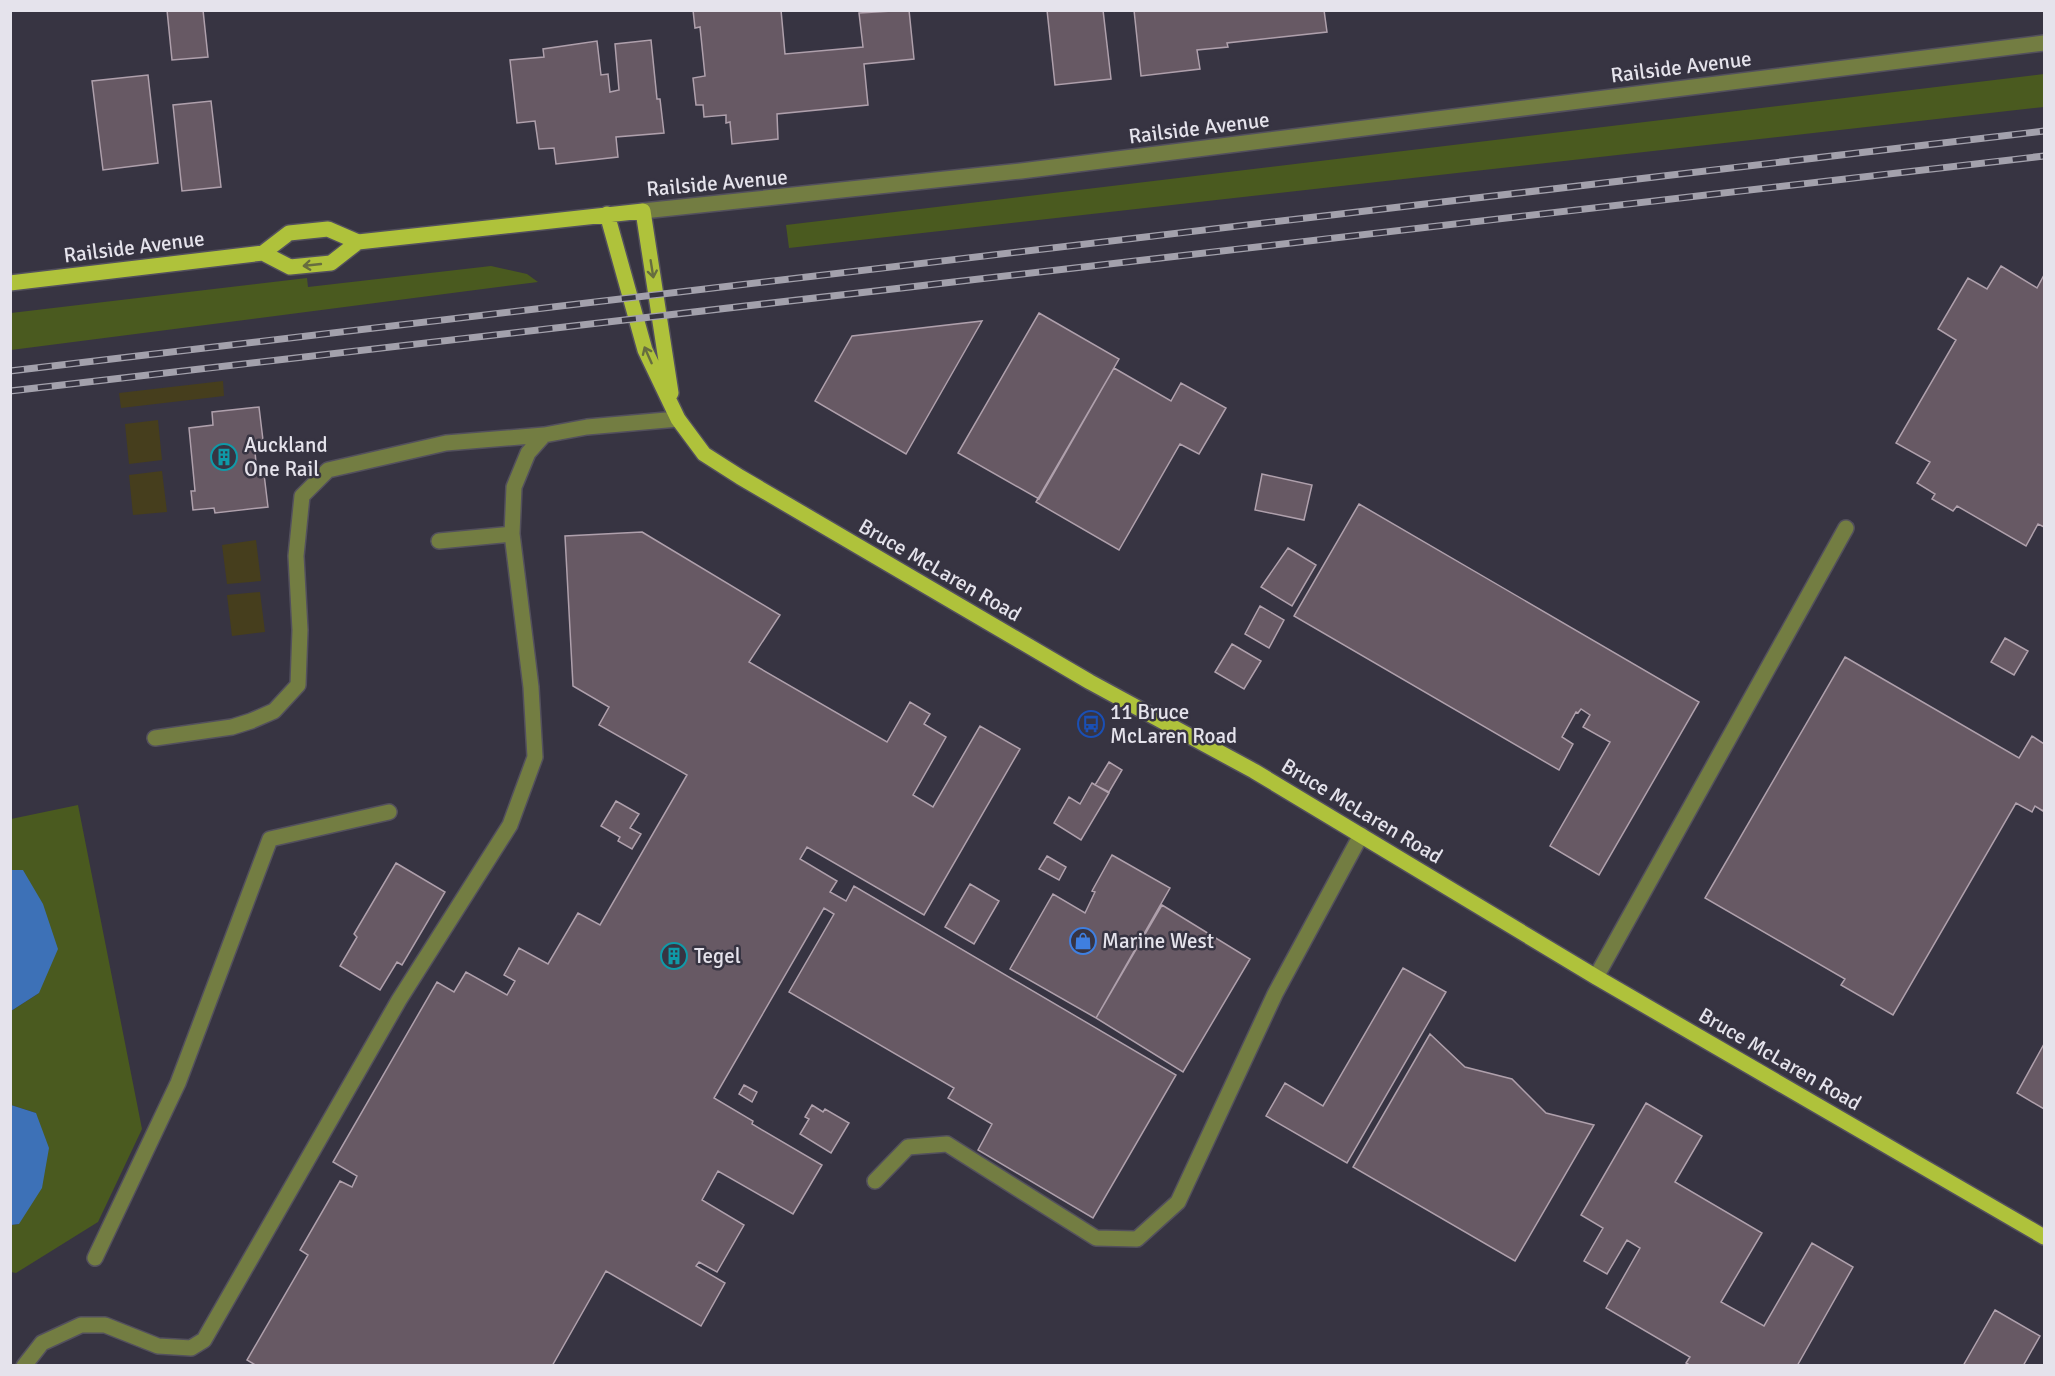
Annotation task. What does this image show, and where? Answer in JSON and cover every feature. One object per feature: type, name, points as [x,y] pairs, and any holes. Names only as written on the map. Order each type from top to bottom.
[{"type":"main road","name":"Railside Avenue","points":[[10,283],[263,253],[289,233],[328,229],[358,242],[643,211]]},
{"type":"main road","name":"Bruce McLaren Road","points":[[643,211],[676,414]]},
{"type":"main road","name":"Bruce McLaren Road","points":[[607,214],[645,350],[676,414],[704,453],[740,477],[1090,682],[1254,771],[1596,977],[2044,1237]]},
{"type":"main road","points":[[263,253],[290,267],[331,263],[358,242]]},
{"type":"street","name":"Railside Avenue","points":[[643,211],[1021,171],[2044,43]]},
{"type":"street","points":[[155,738],[232,727],[251,721],[274,711],[298,685],[300,630],[296,556],[302,495],[328,470],[446,443],[544,435],[676,414]]},
{"type":"street","points":[[24,1365],[42,1342],[81,1325],[105,1325],[158,1346],[191,1348],[204,1340],[399,1000],[510,825],[535,757],[531,687],[512,534],[514,487],[528,453],[544,435]]},
{"type":"street","points":[[1596,977],[1846,528]]},
{"type":"street","points":[[439,541],[512,534]]},
{"type":"street","points":[[95,1258],[178,1083],[270,838],[388,812]]},
{"type":"street","points":[[875,1180],[908,1147],[947,1144],[1096,1238],[1137,1239],[1178,1202],[1275,994],[1361,835]]},
{"type":"green space","points":[[2044,74],[2044,107],[789,248],[786,225]]},
{"type":"green space","points":[[491,266],[527,274],[538,282],[11,350],[11,313],[307,278],[308,287]]},
{"type":"green space","points":[[78,805],[142,1129],[98,1222],[16,1273],[11,1272],[11,1225],[19,1224],[36,1113],[11,1105],[11,1011],[39,993],[23,870],[11,870],[11,819]]},
{"type":"sand","points":[[223,381],[224,396],[121,408],[119,393]]},
{"type":"sand","points":[[158,420],[162,460],[129,464],[125,424]]},
{"type":"sand","points":[[162,471],[167,512],[133,515],[129,475]]},
{"type":"sand","points":[[256,540],[261,581],[227,584],[222,545]]},
{"type":"sand","points":[[260,592],[265,632],[232,636],[227,595]]},
{"type":"water","points":[[11,870],[23,870],[43,904],[58,949],[39,993],[11,1011]]},
{"type":"water","points":[[11,1105],[36,1113],[49,1148],[42,1188],[19,1224],[11,1225]]},
{"type":"building","points":[[167,10],[203,10],[208,57],[172,60]]},
{"type":"building","points":[[693,10],[781,10],[785,54],[863,47],[859,13],[909,10],[914,59],[864,64],[868,105],[777,114],[778,139],[732,144],[730,122],[726,123],[726,115],[704,117],[703,105],[696,105],[693,78],[705,76],[700,27],[695,28]]},
{"type":"building","points":[[1047,10],[1103,10],[1111,79],[1055,85]]},
{"type":"building","points":[[1134,10],[1324,10],[1327,32],[1227,43],[1228,47],[1197,50],[1200,69],[1141,76]]},
{"type":"building","points":[[651,40],[657,99],[660,99],[664,133],[616,137],[618,157],[556,164],[554,148],[539,149],[535,121],[517,123],[510,60],[544,57],[543,49],[597,41],[601,75],[608,74],[610,92],[619,90],[615,44]]},
{"type":"building","points":[[148,75],[158,163],[103,170],[92,81]]},
{"type":"building","points":[[211,101],[221,187],[182,191],[173,105]]},
{"type":"building","points":[[2001,266],[2037,288],[2044,275],[2044,527],[2038,524],[2026,546],[1957,506],[1953,511],[1932,499],[1935,494],[1917,483],[1930,462],[1896,443],[1956,340],[1938,329],[1968,278],[1987,289]]},
{"type":"building","points":[[1039,313],[1119,359],[1039,499],[958,453]]},
{"type":"building","points":[[982,321],[906,454],[815,401],[852,336]]},
{"type":"building","points":[[1114,368],[1171,401],[1181,383],[1226,408],[1199,454],[1180,444],[1119,550],[1036,502]]},
{"type":"building","name":"Auckland One Rail","points":[[259,407],[263,440],[254,441],[257,474],[264,474],[268,507],[215,513],[214,508],[193,510],[191,491],[195,491],[189,428],[213,425],[212,412]]},
{"type":"building","points":[[1262,474],[1312,485],[1304,520],[1255,510]]},
{"type":"building","points":[[1359,504],[1699,702],[1599,875],[1550,846],[1610,742],[1583,727],[1590,715],[1581,709],[1578,713],[1576,712],[1562,737],[1573,744],[1559,770],[1294,616]]},
{"type":"building","name":"Tegel","points":[[642,532],[780,615],[749,662],[887,742],[910,702],[930,714],[924,724],[946,737],[913,795],[933,807],[980,726],[1020,749],[924,915],[807,847],[800,859],[837,881],[830,892],[846,901],[854,886],[1176,1075],[1093,1218],[978,1150],[992,1124],[948,1098],[954,1088],[789,992],[834,914],[824,908],[714,1098],[753,1121],[752,1124],[822,1165],[793,1214],[718,1171],[702,1200],[744,1225],[717,1272],[699,1262],[696,1266],[725,1283],[701,1326],[606,1271],[552,1366],[257,1366],[247,1360],[308,1255],[300,1250],[340,1181],[352,1187],[357,1176],[333,1162],[437,982],[454,992],[466,972],[507,995],[515,981],[504,975],[519,948],[548,964],[578,913],[600,925],[687,775],[599,725],[609,707],[573,686],[565,536]]},
{"type":"building","points":[[1288,548],[1316,565],[1292,606],[1261,587]]},
{"type":"building","points":[[1260,606],[1284,620],[1269,648],[1245,634]]},
{"type":"building","points":[[2005,638],[2028,651],[2014,675],[1991,662]]},
{"type":"building","points":[[1232,644],[1261,661],[1244,689],[1215,672]]},
{"type":"building","points":[[1845,657],[2019,758],[2032,736],[2044,744],[2043,811],[2035,806],[2032,812],[2016,803],[1893,1015],[1841,985],[1845,979],[1705,898]]},
{"type":"building","points":[[1109,762],[1122,770],[1109,792],[1095,785]]},
{"type":"building","points":[[1092,783],[1109,793],[1081,840],[1054,823],[1069,797],[1080,804]]},
{"type":"building","points":[[616,801],[639,814],[630,828],[641,834],[632,849],[618,841],[620,837],[601,826]]},
{"type":"building","name":"Marine West","points":[[1112,855],[1170,888],[1096,1018],[1010,969],[1053,894],[1085,913],[1095,892],[1092,891]]},
{"type":"building","points":[[1047,856],[1066,867],[1059,880],[1039,869]]},
{"type":"building","points":[[396,863],[445,892],[402,965],[397,962],[380,990],[340,966],[357,937],[354,934]]},
{"type":"building","points":[[970,884],[999,901],[974,944],[945,927]]},
{"type":"building","points":[[1162,905],[1250,959],[1183,1072],[1096,1018]]},
{"type":"building","points":[[1403,968],[1446,992],[1347,1163],[1266,1116],[1285,1083],[1323,1106]]},
{"type":"building","points":[[1430,1034],[1465,1067],[1512,1079],[1546,1113],[1594,1125],[1515,1261],[1353,1167]]},
{"type":"building","points":[[2044,1044],[2044,1109],[2017,1093]]},
{"type":"building","points":[[744,1085],[757,1092],[752,1102],[739,1094]]},
{"type":"building","points":[[1646,1103],[1702,1136],[1675,1182],[1762,1233],[1721,1302],[1764,1326],[1812,1243],[1853,1267],[1797,1366],[1691,1366],[1686,1363],[1690,1357],[1606,1308],[1640,1248],[1627,1240],[1607,1274],[1584,1261],[1603,1228],[1581,1215]]},
{"type":"building","points":[[812,1105],[823,1112],[825,1109],[849,1123],[831,1153],[800,1134],[809,1119],[805,1117]]},
{"type":"building","points":[[1995,1310],[2040,1336],[2023,1366],[1963,1366]]},
{"type":"railway","points":[[10,371],[2044,131]]},
{"type":"railway","points":[[10,391],[2044,156]]},
{"type":"place","name":"Auckland One Rail","points":[[224,457]]},
{"type":"place","name":"11 Bruce McLaren Road","points":[[1091,724]]},
{"type":"place","name":"Marine West","points":[[1083,941]]},
{"type":"place","name":"Tegel","points":[[674,956]]}]
